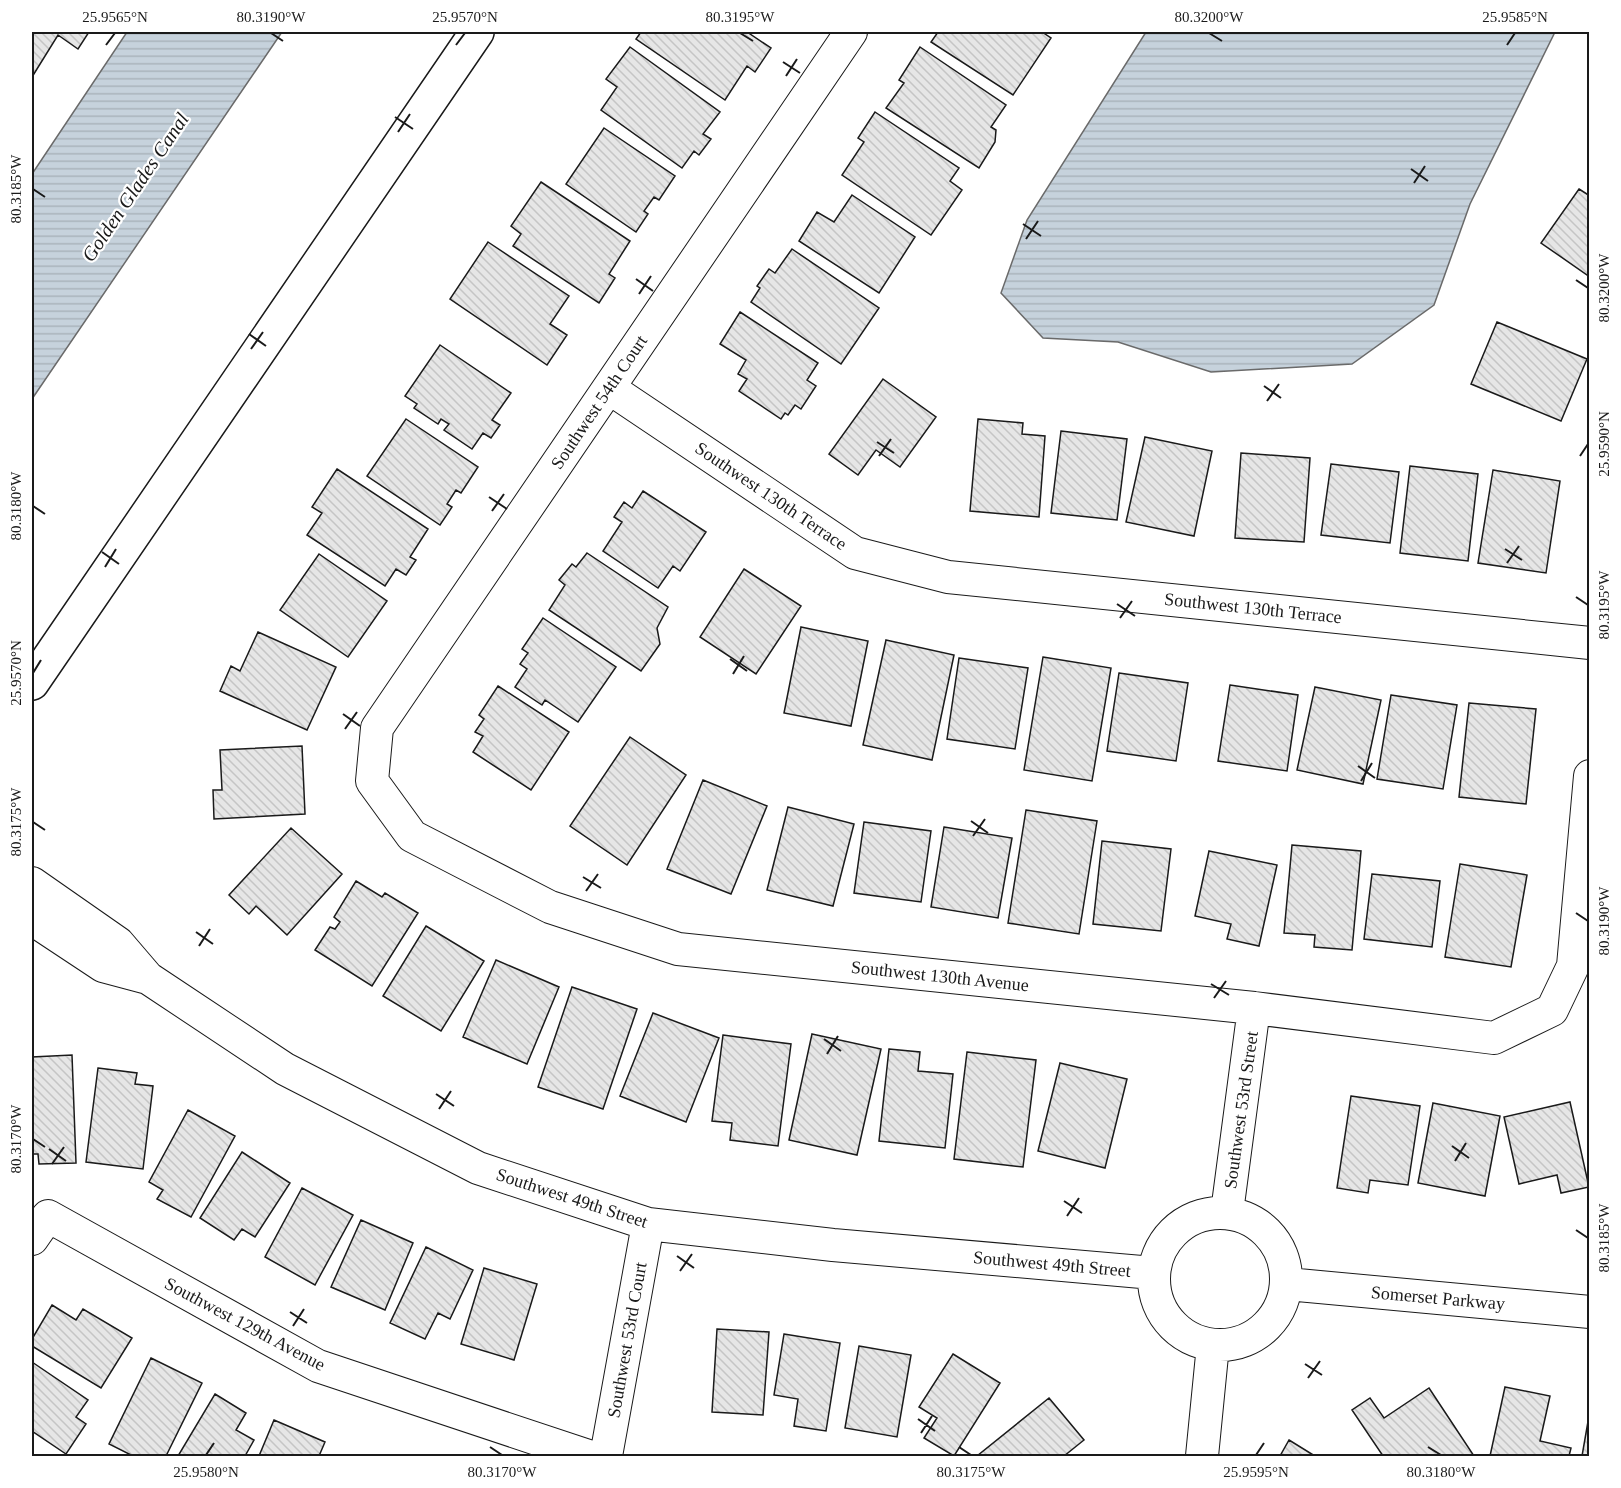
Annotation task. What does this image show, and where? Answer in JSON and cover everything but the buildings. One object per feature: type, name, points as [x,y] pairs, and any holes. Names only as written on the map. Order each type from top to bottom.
[{"type":"street","points":[[32,683],[477,32]]},
{"type":"street","name":"Southwest 54th Court","points":[[372,781],[376,728],[851,32]]},
{"type":"street","name":"Southwest 130th Terrace","points":[[609,388],[855,553],[865,556],[948,577],[1590,643]]},
{"type":"street","name":"Southwest 130th Avenue","points":[[372,781],[412,836],[550,907],[678,949],[1254,1008],[1494,1038],[1552,1010],[1573,966],[1590,776]]},
{"type":"street","name":"Southwest 49th Street","points":[[32,884],[118,943],[148,978],[285,1069],[478,1168],[648,1224],[833,1245],[1153,1273]]},
{"type":"street","name":"Southwest 49th Street","points":[[32,919],[103,966],[148,978]]},
{"type":"street","name":"Southwest 53rd Street","points":[[1227,1212],[1254,1008]]},
{"type":"street","points":[[1227,1212],[1247,1217],[1264,1228],[1278,1244],[1285,1263],[1287,1284],[1281,1305],[1270,1322],[1254,1336],[1234,1344],[1213,1345],[1193,1340],[1176,1329],[1163,1313],[1155,1294],[1153,1273],[1159,1253],[1170,1234],[1186,1221],[1206,1213],[1227,1212]]},
{"type":"street","name":"Southwest 53rd Court","points":[[606,1456],[648,1224]]},
{"type":"street","name":"Southwest 129th Avenue","points":[[40,1227],[318,1366],[588,1456]]},
{"type":"street","name":"Somerset Parkway","points":[[1287,1284],[1590,1311]]},
{"type":"street","points":[[1202,1456],[1213,1345]]},
{"type":"water","name":"Golden Glades Canal","points":[[127,32],[282,32],[32,399],[32,174]]},
{"type":"water","points":[[1146,32],[1555,32],[1470,204],[1434,305],[1352,364],[1211,372],[1118,342],[1043,338],[1001,293],[1027,220]]}]
